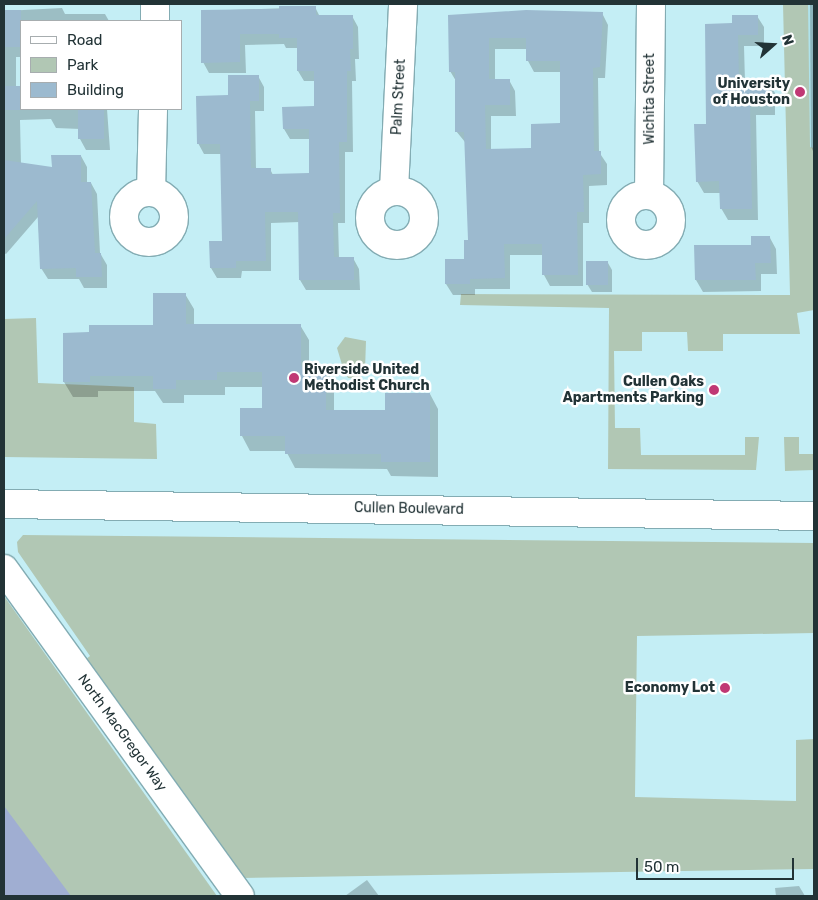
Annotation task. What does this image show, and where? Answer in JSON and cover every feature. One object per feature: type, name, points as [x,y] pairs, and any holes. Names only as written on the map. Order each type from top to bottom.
[{"type":"street","points":[[155,20],[156,4]]},
{"type":"street","name":"Palm Street","points":[[394,190],[403,4]]},
{"type":"street","name":"Wichita Street","points":[[650,195],[651,4]]},
{"type":"street","points":[[151,192],[153,110]]},
{"type":"street","name":"Cullen Boulevard","points":[[4,504],[814,516]]},
{"type":"street","name":"North MacGregor Way","points":[[4,569],[240,896]]},
{"type":"shaded area","points":[[785,4],[814,4],[814,182]]},
{"type":"shaded area","points":[[4,806],[71,896],[4,896]]},
{"type":"green space","points":[[783,4],[808,4],[810,147],[814,148],[814,310],[797,313],[800,334],[723,334],[723,351],[688,351],[687,332],[642,332],[642,351],[614,351],[615,428],[640,428],[641,455],[745,455],[745,437],[759,437],[756,470],[608,469],[609,308],[460,305],[461,294],[790,295]]},
{"type":"green space","points":[[36,318],[38,383],[134,387],[134,422],[156,424],[157,459],[4,457],[4,319]]},
{"type":"green space","points":[[345,337],[366,341],[365,370],[358,379],[348,378],[343,368],[337,348]]},
{"type":"green space","points":[[784,437],[799,437],[799,454],[814,454],[814,470],[785,471]]},
{"type":"green space","points":[[23,535],[814,543],[814,633],[637,636],[635,797],[796,801],[796,740],[814,739],[814,869],[241,878],[86,659],[90,656],[18,552],[17,542]]},
{"type":"green space","points":[[4,596],[124,765],[217,896],[4,896]]},
{"type":"building","points":[[279,6],[316,6],[316,15],[353,15],[353,49],[350,49],[351,71],[347,71],[347,142],[339,142],[340,213],[333,213],[334,257],[354,257],[354,280],[299,280],[298,212],[265,212],[266,261],[236,261],[236,268],[210,268],[209,241],[222,241],[220,144],[197,144],[196,96],[228,95],[228,75],[259,75],[259,101],[250,101],[251,168],[271,168],[271,174],[309,173],[309,129],[283,129],[282,107],[314,106],[314,71],[297,71],[297,38],[279,38],[279,34],[240,34],[240,62],[201,63],[201,10],[279,9]]},
{"type":"building","points":[[4,10],[21,10],[20,47],[4,47]]},
{"type":"building","points":[[526,10],[603,12],[600,67],[593,68],[594,151],[601,151],[601,174],[583,175],[584,212],[577,212],[578,275],[542,275],[542,244],[504,244],[505,278],[470,279],[470,284],[445,284],[445,259],[464,259],[464,240],[468,240],[464,132],[455,132],[455,72],[449,72],[448,15]],"holes":[[[489,38],[526,38],[526,61],[560,61],[560,123],[531,124],[531,148],[486,149],[485,105],[510,105],[510,79],[489,79]]]},
{"type":"building","points":[[732,15],[758,15],[758,35],[738,35],[739,81],[769,80],[769,104],[750,104],[752,209],[720,209],[719,181],[696,182],[694,124],[706,124],[705,24],[732,23]]},
{"type":"building","points":[[4,86],[20,86],[20,110],[4,110]]},
{"type":"building","points":[[78,110],[104,110],[104,139],[78,139]]},
{"type":"building","points":[[51,155],[81,155],[81,182],[91,182],[95,253],[101,253],[102,277],[76,277],[76,268],[40,269],[37,201],[4,239],[4,160],[52,167]]},
{"type":"building","points":[[751,236],[770,236],[771,263],[755,263],[756,280],[695,280],[694,245],[751,245]]},
{"type":"building","points":[[586,261],[608,261],[608,285],[586,285]]},
{"type":"building","name":"Riverside United Methodist Church","points":[[153,293],[186,293],[186,324],[301,324],[301,367],[326,367],[326,410],[385,410],[385,393],[430,393],[430,462],[381,462],[381,454],[285,454],[285,436],[240,436],[240,408],[262,408],[262,372],[217,372],[217,380],[176,380],[176,389],[153,389],[153,376],[90,376],[90,382],[63,382],[63,333],[89,332],[89,325],[153,325]]},
{"type":"place","name":"University of Houston","points":[[800,92]]},
{"type":"place","name":"Riverside United Methodist Church","points":[[294,378]]},
{"type":"place","name":"Cullen Oaks Apartments Parking","points":[[714,390]]},
{"type":"place","name":"Economy Lot","points":[[725,688]]}]
